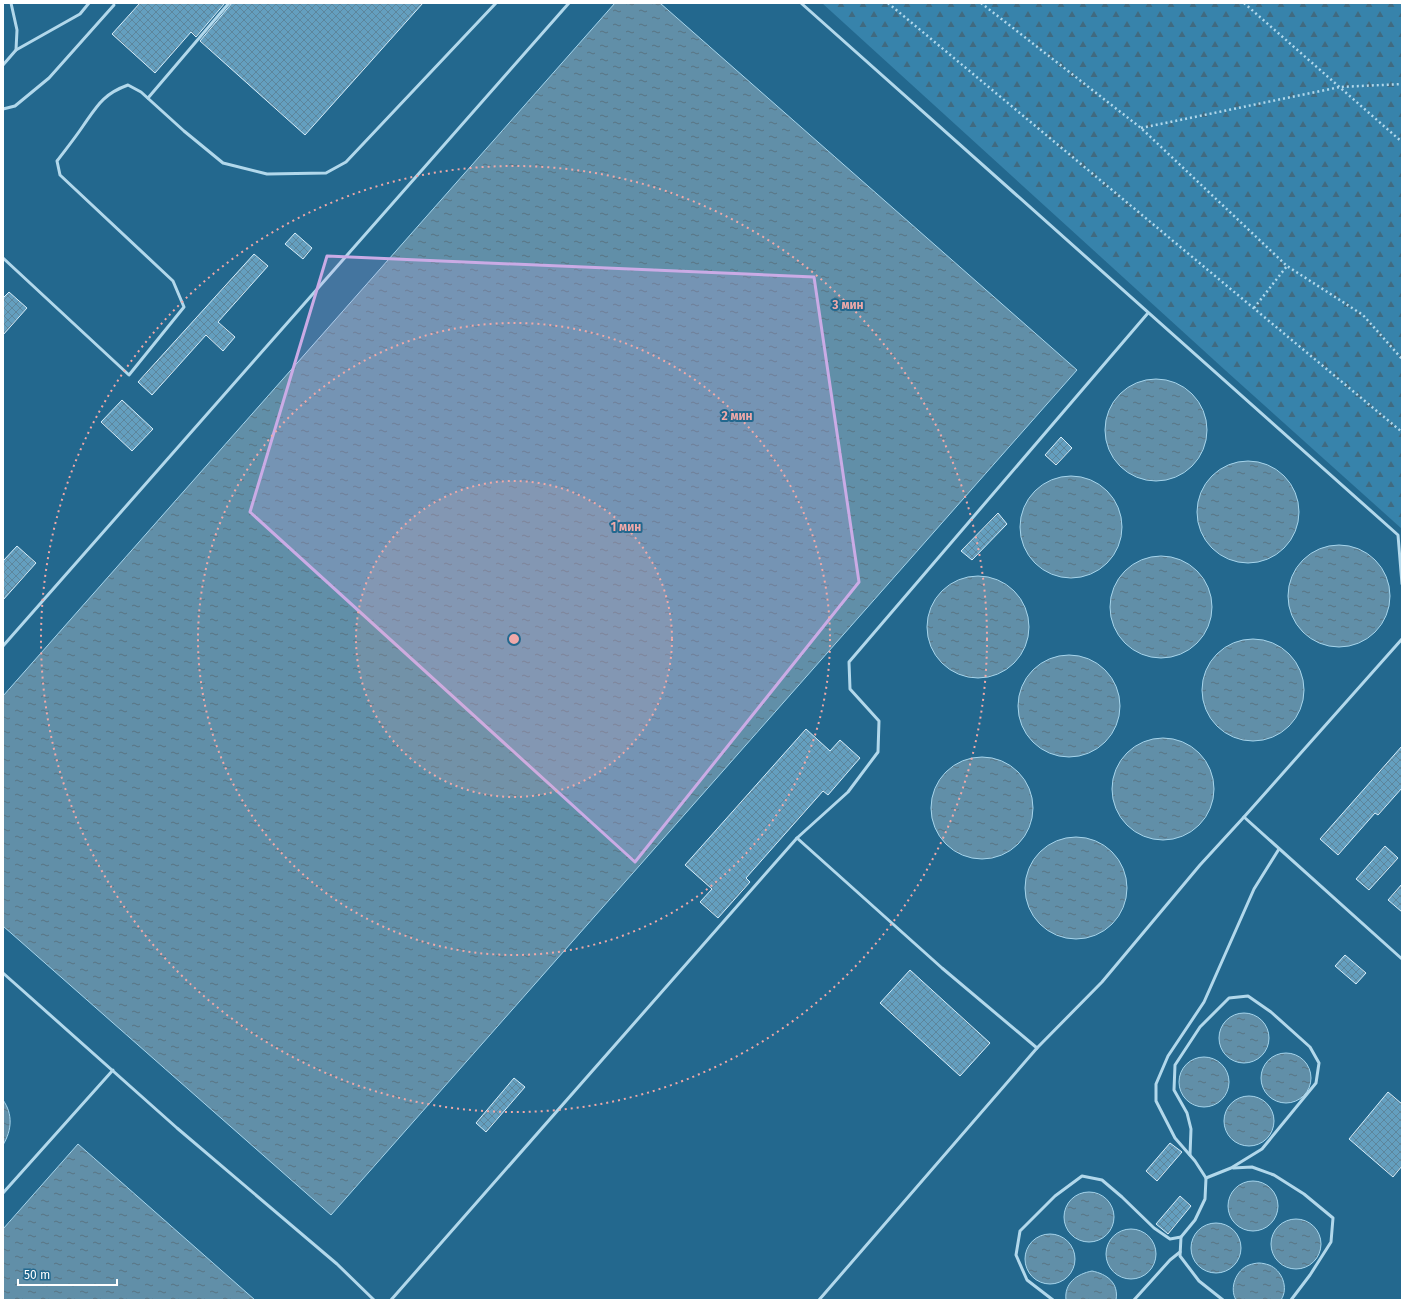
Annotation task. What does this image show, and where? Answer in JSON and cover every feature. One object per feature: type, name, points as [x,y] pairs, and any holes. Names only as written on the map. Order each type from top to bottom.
[{"type":"lane","points":[[11,3],[16,30],[16,50]]},
{"type":"lane","points":[[3,65],[16,50],[80,14],[89,3]]},
{"type":"lane","points":[[148,98],[228,3]]},
{"type":"lane","points":[[3,258],[129,375],[184,307],[172,281],[60,175],[57,161],[84,125],[96,106],[116,90],[128,85],[141,92],[184,131],[223,163],[267,174],[326,172],[346,162],[496,3]]},
{"type":"lane","points":[[3,646],[569,3]]},
{"type":"lane","points":[[801,3],[1402,539]]},
{"type":"lane","points":[[3,109],[15,106],[49,78],[114,5]]},
{"type":"lane","points":[[391,1300],[797,838],[848,792],[878,752],[879,721],[850,689],[849,662],[1148,313]]},
{"type":"lane","points":[[1398,535],[1402,584]]},
{"type":"lane","points":[[819,1300],[1037,1048],[1102,982],[1200,865],[1402,640]]},
{"type":"lane","points":[[1244,817],[1402,959]]},
{"type":"lane","points":[[797,838],[942,968],[1037,1048]]},
{"type":"lane","points":[[1223,1300],[1199,1280],[1180,1256],[1181,1237],[1195,1220],[1205,1198],[1206,1178],[1195,1160],[1175,1138],[1156,1101],[1156,1084],[1168,1056],[1204,1002],[1254,889],[1279,849]]},
{"type":"lane","points":[[3,973],[177,1128],[337,1264],[374,1300]]},
{"type":"lane","points":[[1190,1155],[1191,1129],[1187,1113],[1174,1090],[1175,1065],[1200,1027],[1229,998],[1248,996],[1271,1012],[1310,1047],[1319,1063],[1316,1083],[1262,1149],[1231,1168],[1206,1178]]},
{"type":"lane","points":[[3,1194],[113,1070]]},
{"type":"lane","points":[[1231,1168],[1252,1167],[1274,1175],[1304,1194],[1333,1218],[1331,1242],[1292,1300]]},
{"type":"lane","points":[[1053,1300],[1027,1280],[1016,1255],[1020,1231],[1055,1196],[1082,1176],[1102,1180],[1154,1228],[1170,1239],[1181,1237]]},
{"type":"lane","points":[[1134,1300],[1170,1260],[1180,1252]]},
{"type":"path","points":[[888,3],[1402,432]]},
{"type":"path","points":[[981,3],[1141,128],[1287,266],[1363,316],[1402,359]]},
{"type":"path","points":[[1244,3],[1402,142]]},
{"type":"path","points":[[1141,128],[1340,87],[1402,84]]},
{"type":"path","points":[[1254,308],[1287,266]]},
{"type":"highlighted area","points":[[327,256],[814,277],[859,582],[635,862],[250,512]]},
{"type":"green space","points":[[822,3],[1402,3],[1402,529],[1225,370]]},
{"type":"water","points":[[615,3],[660,3],[1077,370],[331,1215],[3,926],[3,696]]},
{"type":"water","points":[[1156,379],[1175,383],[1192,394],[1203,411],[1207,430],[1203,449],[1192,466],[1175,477],[1156,481],[1137,477],[1120,466],[1109,449],[1105,430],[1109,411],[1120,394],[1137,383]]},
{"type":"water","points":[[1248,461],[1267,465],[1284,476],[1295,493],[1299,512],[1295,531],[1284,548],[1267,559],[1248,563],[1229,559],[1212,548],[1201,531],[1197,512],[1201,493],[1212,476],[1229,465]]},
{"type":"water","points":[[1071,476],[1090,480],[1107,491],[1118,508],[1122,527],[1118,546],[1107,563],[1090,574],[1071,578],[1052,574],[1035,563],[1024,546],[1020,527],[1024,508],[1035,491],[1052,480]]},
{"type":"water","points":[[1339,545],[1358,549],[1375,560],[1386,577],[1390,596],[1386,615],[1375,632],[1358,643],[1339,647],[1320,643],[1303,632],[1292,615],[1288,596],[1292,577],[1303,560],[1320,549]]},
{"type":"water","points":[[1161,556],[1180,560],[1197,571],[1208,588],[1212,607],[1208,626],[1197,643],[1180,654],[1161,658],[1142,654],[1125,643],[1114,626],[1110,607],[1114,588],[1125,571],[1142,560]]},
{"type":"water","points":[[978,576],[997,580],[1014,591],[1025,608],[1029,627],[1025,646],[1014,663],[997,674],[978,678],[959,674],[942,663],[931,646],[927,627],[931,608],[942,591],[959,580]]},
{"type":"water","points":[[1253,639],[1272,643],[1289,654],[1300,671],[1304,690],[1300,709],[1289,726],[1272,737],[1253,741],[1234,737],[1217,726],[1206,709],[1202,690],[1206,671],[1217,654],[1234,643]]},
{"type":"water","points":[[1069,655],[1088,659],[1105,670],[1116,687],[1120,706],[1116,725],[1105,742],[1088,753],[1069,757],[1050,753],[1033,742],[1022,725],[1018,706],[1022,687],[1033,670],[1050,659]]},
{"type":"water","points":[[1163,738],[1182,742],[1199,753],[1210,770],[1214,789],[1210,808],[1199,825],[1182,836],[1163,840],[1144,836],[1127,825],[1116,808],[1112,789],[1116,770],[1127,753],[1144,742]]},
{"type":"water","points":[[982,757],[1001,761],[1018,772],[1029,789],[1033,808],[1029,827],[1018,844],[1001,855],[982,859],[963,855],[946,844],[935,827],[931,808],[935,789],[946,772],[963,761]]},
{"type":"water","points":[[1076,837],[1095,841],[1112,852],[1123,869],[1127,888],[1123,907],[1112,924],[1095,935],[1076,939],[1057,935],[1040,924],[1029,907],[1025,888],[1029,869],[1040,852],[1057,841]]},
{"type":"water","points":[[1239,1013],[1249,1013],[1262,1020],[1269,1033],[1269,1043],[1262,1056],[1249,1063],[1239,1063],[1230,1059],[1223,1052],[1219,1043],[1219,1033],[1223,1024],[1230,1017]]},
{"type":"water","points":[[1281,1053],[1291,1053],[1304,1060],[1311,1073],[1311,1083],[1304,1096],[1291,1103],[1281,1103],[1272,1099],[1265,1092],[1261,1083],[1261,1073],[1265,1064],[1272,1057]]},
{"type":"water","points":[[1199,1057],[1209,1057],[1222,1064],[1229,1077],[1229,1087],[1222,1100],[1209,1107],[1199,1107],[1190,1103],[1183,1096],[1179,1087],[1179,1077],[1183,1068],[1190,1061]]},
{"type":"water","points":[[1244,1096],[1254,1096],[1267,1103],[1274,1116],[1274,1126],[1267,1139],[1254,1146],[1244,1146],[1235,1142],[1228,1135],[1224,1126],[1224,1116],[1228,1107],[1235,1100]]},
{"type":"water","points":[[3,1100],[10,1116],[10,1128],[3,1145]]},
{"type":"water","points":[[78,1144],[255,1300],[3,1300],[3,1229]]},
{"type":"water","points":[[1248,1181],[1258,1181],[1271,1188],[1278,1201],[1278,1211],[1271,1224],[1258,1231],[1248,1231],[1239,1227],[1232,1220],[1228,1211],[1228,1201],[1232,1192],[1239,1185]]},
{"type":"water","points":[[1084,1192],[1094,1192],[1107,1199],[1114,1212],[1114,1222],[1107,1235],[1094,1242],[1084,1242],[1075,1238],[1068,1231],[1064,1222],[1064,1212],[1068,1203],[1075,1196]]},
{"type":"water","points":[[1291,1219],[1301,1219],[1314,1226],[1321,1239],[1321,1249],[1314,1262],[1301,1269],[1291,1269],[1282,1265],[1275,1258],[1271,1249],[1271,1239],[1275,1230],[1282,1223]]},
{"type":"water","points":[[1211,1223],[1221,1223],[1234,1230],[1241,1243],[1241,1253],[1234,1266],[1221,1273],[1211,1273],[1202,1269],[1195,1262],[1191,1253],[1191,1243],[1195,1234],[1202,1227]]},
{"type":"water","points":[[1126,1229],[1136,1229],[1149,1236],[1156,1249],[1156,1259],[1149,1272],[1136,1279],[1126,1279],[1117,1275],[1110,1268],[1106,1259],[1106,1249],[1110,1240],[1117,1233]]},
{"type":"water","points":[[1045,1234],[1055,1234],[1068,1241],[1075,1254],[1075,1264],[1068,1277],[1055,1284],[1045,1284],[1036,1280],[1029,1273],[1025,1264],[1025,1254],[1029,1245],[1036,1238]]},
{"type":"water","points":[[1259,1263],[1274,1267],[1281,1275],[1284,1290],[1281,1300],[1236,1300],[1233,1290],[1237,1275],[1244,1267]]},
{"type":"water","points":[[1092,1271],[1102,1274],[1111,1280],[1116,1289],[1116,1300],[1066,1300],[1069,1284],[1081,1274]]},
{"type":"building","points":[[140,3],[225,3],[196,37],[191,32],[155,73],[112,34]]},
{"type":"building","points":[[232,3],[423,3],[305,135],[200,41]]},
{"type":"building","points":[[295,233],[312,248],[303,259],[285,244]]},
{"type":"building","points":[[254,254],[268,266],[218,322],[235,337],[223,351],[206,335],[152,395],[138,382]]},
{"type":"building","points":[[9,292],[27,308],[3,335],[3,298]]},
{"type":"building","points":[[122,400],[153,429],[132,451],[101,422]]},
{"type":"building","points":[[1061,437],[1072,448],[1056,465],[1045,455]]},
{"type":"building","points":[[998,513],[1007,524],[972,560],[961,551]]},
{"type":"building","points":[[17,546],[36,563],[3,600],[3,561]]},
{"type":"building","points":[[806,729],[830,751],[840,740],[860,758],[828,795],[823,791],[746,878],[750,882],[718,918],[700,902],[712,889],[685,865]]},
{"type":"building","points":[[1402,746],[1402,788],[1378,815],[1375,813],[1338,855],[1320,839]]},
{"type":"building","points":[[1385,846],[1398,858],[1369,890],[1356,879]]},
{"type":"building","points":[[1402,884],[1402,912],[1388,900]]},
{"type":"building","points":[[1345,955],[1366,973],[1356,984],[1335,966]]},
{"type":"building","points":[[910,970],[990,1043],[960,1076],[880,1003]]},
{"type":"building","points":[[514,1078],[525,1087],[486,1132],[476,1123]]},
{"type":"building","points":[[1388,1092],[1402,1104],[1402,1166],[1393,1177],[1349,1139]]},
{"type":"building","points":[[1170,1143],[1182,1152],[1157,1181],[1146,1171]]},
{"type":"building","points":[[1180,1196],[1191,1206],[1168,1234],[1156,1224]]}]
